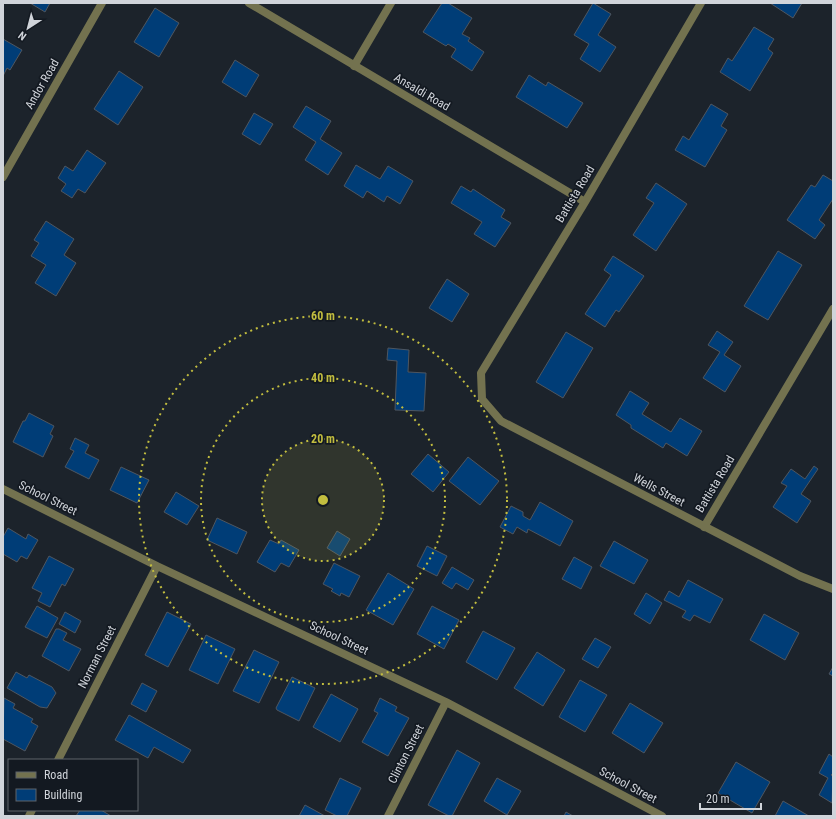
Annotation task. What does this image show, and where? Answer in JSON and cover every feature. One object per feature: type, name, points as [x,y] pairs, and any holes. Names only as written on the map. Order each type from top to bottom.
[{"type":"street","name":"Andor Road","points":[[3,177],[102,3]]},
{"type":"street","name":"Ansaldi Road","points":[[249,3],[585,202]]},
{"type":"street","points":[[354,66],[391,3]]},
{"type":"street","name":"Battista Road","points":[[482,399],[481,373],[585,202],[701,3]]},
{"type":"street","name":"Battista Road","points":[[704,527],[833,309]]},
{"type":"street","name":"Wells Street","points":[[482,399],[501,421],[800,576],[833,589]]},
{"type":"street","name":"School Street","points":[[3,489],[157,566],[446,702],[662,816]]},
{"type":"street","name":"Norman Street","points":[[59,759],[157,566]]},
{"type":"street","name":"Clinton Street","points":[[388,816],[446,702]]},
{"type":"building","points":[[30,3],[50,3],[45,12]]},
{"type":"building","points":[[442,3],[448,3],[472,18],[462,34],[470,38],[468,41],[484,52],[472,71],[451,57],[456,49],[448,44],[446,46],[423,32]]},
{"type":"building","points":[[593,3],[611,14],[598,35],[616,47],[600,72],[580,59],[589,44],[574,35]]},
{"type":"building","points":[[770,3],[802,3],[793,18]]},
{"type":"building","points":[[155,8],[179,23],[159,57],[134,42]]},
{"type":"building","points":[[754,27],[774,39],[768,49],[773,53],[750,91],[720,72],[728,58],[732,61]]},
{"type":"building","points":[[3,39],[22,50],[10,70],[7,68],[3,76]]},
{"type":"building","points":[[235,60],[259,75],[246,97],[222,82]]},
{"type":"building","points":[[119,71],[143,87],[118,125],[94,109]]},
{"type":"building","points":[[529,75],[546,86],[548,82],[583,103],[567,128],[516,97]]},
{"type":"building","points":[[711,104],[728,114],[721,126],[727,130],[705,167],[675,150],[683,136],[689,140]]},
{"type":"building","points":[[306,106],[331,121],[320,139],[342,153],[328,175],[305,160],[316,142],[293,127]]},
{"type":"building","points":[[254,113],[273,124],[260,145],[242,134]]},
{"type":"building","points":[[87,150],[106,163],[85,193],[78,189],[72,198],[61,191],[66,184],[58,178],[65,166],[73,171]]},
{"type":"building","points":[[356,165],[380,179],[388,166],[413,181],[400,204],[387,196],[384,202],[367,191],[363,198],[344,186]]},
{"type":"building","points":[[823,175],[833,181],[833,199],[819,220],[825,225],[815,239],[787,220],[811,185],[815,187]]},
{"type":"building","points":[[656,183],[687,204],[656,251],[633,235],[654,203],[646,198]]},
{"type":"building","points":[[461,186],[471,192],[473,189],[505,210],[501,217],[511,223],[495,247],[474,234],[482,222],[451,203]]},
{"type":"building","points":[[46,221],[74,239],[64,255],[76,263],[56,296],[35,283],[46,265],[31,256],[39,243],[34,240]]},
{"type":"building","points":[[778,251],[802,265],[768,320],[744,306]]},
{"type":"building","points":[[613,256],[644,276],[619,312],[616,310],[605,327],[585,314],[611,275],[604,270]]},
{"type":"building","points":[[447,279],[469,294],[452,322],[429,308]]},
{"type":"building","points":[[717,331],[733,342],[724,355],[741,366],[725,392],[703,378],[720,352],[708,345]]},
{"type":"building","points":[[566,332],[593,348],[563,398],[536,382]]},
{"type":"building","points":[[388,348],[409,350],[408,372],[426,373],[424,411],[395,410],[397,361],[387,360]]},
{"type":"building","points":[[630,391],[649,403],[642,414],[671,432],[680,418],[702,431],[687,456],[666,443],[663,448],[631,428],[631,425],[616,415]]},
{"type":"building","points":[[29,413],[54,426],[50,434],[53,436],[43,457],[13,442],[23,421],[25,421]]},
{"type":"building","points":[[75,438],[89,445],[85,453],[99,460],[89,479],[65,467],[74,451],[70,449]]},
{"type":"building","points":[[428,454],[449,472],[433,492],[411,474]]},
{"type":"building","points":[[468,457],[499,481],[480,505],[449,481]]},
{"type":"building","points":[[814,466],[818,469],[801,494],[811,501],[797,523],[773,507],[787,486],[781,483],[791,469],[805,479]]},
{"type":"building","points":[[121,467],[149,480],[137,503],[110,490]]},
{"type":"building","points":[[176,492],[199,506],[187,525],[164,512]]},
{"type":"building","points":[[540,502],[573,521],[560,546],[528,529],[527,533],[517,527],[513,534],[500,527],[511,506],[523,512],[523,516],[530,520]]},
{"type":"building","points":[[217,518],[247,532],[237,554],[207,540]]},
{"type":"building","points":[[8,528],[26,539],[28,534],[38,540],[27,559],[21,556],[17,562],[3,554],[3,537]]},
{"type":"building","points":[[337,531],[350,539],[340,556],[327,548]]},
{"type":"building","points":[[270,540],[279,544],[281,540],[299,550],[289,567],[281,563],[275,572],[257,562]]},
{"type":"building","points":[[614,541],[648,560],[634,584],[600,566]]},
{"type":"building","points":[[427,546],[447,556],[437,576],[417,566]]},
{"type":"building","points":[[49,556],[74,569],[65,586],[62,584],[50,607],[38,601],[42,593],[32,588]]},
{"type":"building","points":[[574,557],[592,567],[581,589],[562,579]]},
{"type":"building","points":[[334,563],[360,576],[349,597],[341,593],[340,596],[331,591],[333,589],[323,584]]},
{"type":"building","points":[[452,567],[474,580],[468,590],[456,583],[452,589],[442,583]]},
{"type":"building","points":[[388,573],[414,589],[393,625],[366,610]]},
{"type":"building","points":[[688,580],[723,599],[710,623],[694,615],[690,621],[682,617],[686,611],[664,600],[669,591],[679,597]]},
{"type":"building","points":[[646,593],[662,603],[650,624],[634,614]]},
{"type":"building","points":[[37,606],[58,618],[47,638],[25,627]]},
{"type":"building","points":[[432,606],[459,620],[444,649],[417,634]]},
{"type":"building","points":[[65,612],[81,621],[75,633],[59,624]]},
{"type":"building","points":[[167,612],[191,624],[168,667],[145,655]]},
{"type":"building","points":[[764,614],[799,633],[785,660],[750,640]]},
{"type":"building","points":[[56,629],[67,633],[63,640],[81,649],[69,671],[42,656]]},
{"type":"building","points":[[483,631],[515,648],[497,680],[466,662]]},
{"type":"building","points":[[206,635],[235,649],[218,684],[189,670]]},
{"type":"building","points":[[595,638],[611,647],[598,668],[582,659]]},
{"type":"building","points":[[254,650],[279,662],[259,703],[233,691]]},
{"type":"building","points":[[537,652],[565,670],[543,706],[514,688]]},
{"type":"building","points":[[833,667],[833,676],[829,674]]},
{"type":"building","points":[[16,672],[27,678],[29,675],[52,687],[56,693],[47,708],[40,707],[7,688]]},
{"type":"building","points":[[292,677],[315,688],[299,721],[277,710],[276,708]]},
{"type":"building","points":[[580,680],[607,695],[585,732],[559,717]]},
{"type":"building","points":[[142,683],[157,691],[146,712],[131,704]]},
{"type":"building","points":[[331,694],[358,709],[340,742],[313,727]]},
{"type":"building","points":[[4,698],[15,704],[13,708],[33,719],[31,722],[38,726],[25,751],[3,739]]},
{"type":"building","points":[[380,698],[397,707],[395,711],[409,718],[388,756],[362,742],[378,713],[374,711]]},
{"type":"building","points":[[630,703],[663,723],[644,753],[612,733]]},
{"type":"building","points":[[129,715],[191,750],[183,763],[154,747],[148,758],[115,740]]},
{"type":"building","points":[[457,750],[480,763],[452,816],[449,816],[428,805]]},
{"type":"building","points":[[829,754],[833,757],[833,773],[831,775],[833,776],[832,803],[819,795],[828,778],[819,773]]},
{"type":"building","points":[[736,762],[770,782],[752,813],[718,793]]},
{"type":"building","points":[[340,778],[361,788],[347,816],[337,816],[325,810]]},
{"type":"building","points":[[497,778],[521,791],[507,815],[484,801]]},
{"type":"building","points":[[783,801],[809,816],[775,816]]},
{"type":"building","points":[[305,805],[325,816],[299,816]]},
{"type":"building","points":[[79,811],[103,811],[111,816],[76,816]]},
{"type":"building","points":[[566,812],[573,816],[564,816]]}]
